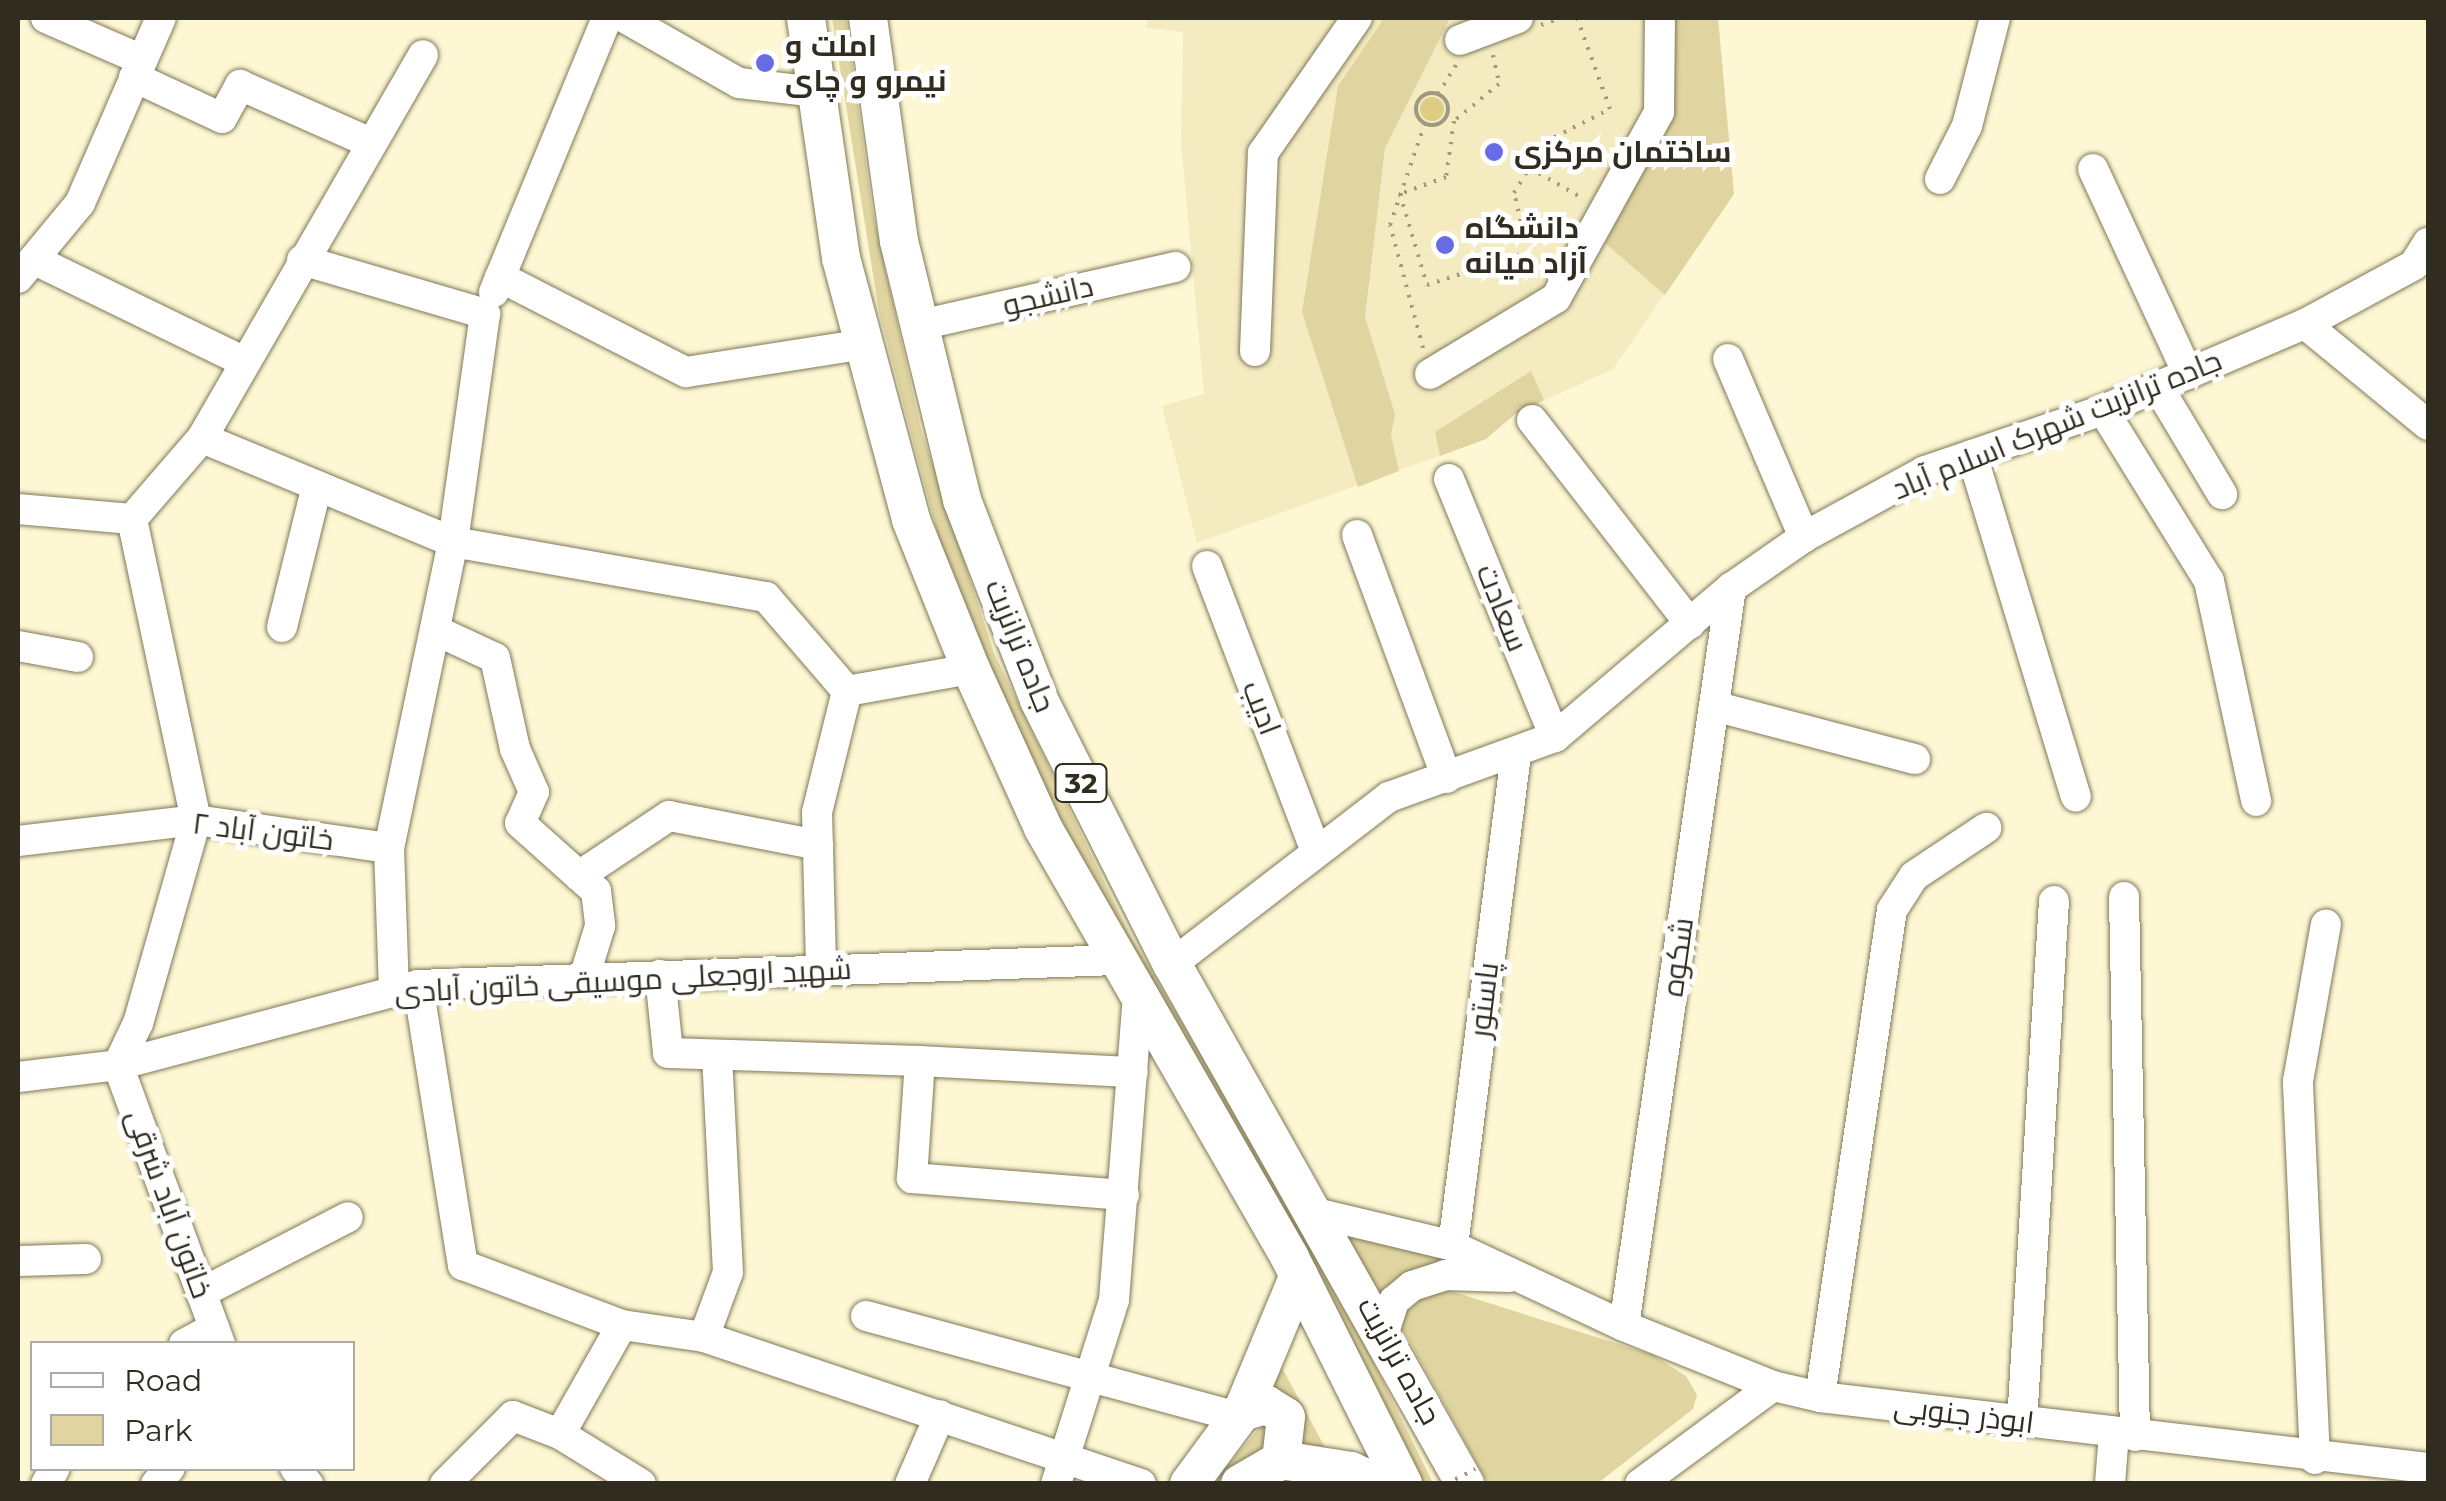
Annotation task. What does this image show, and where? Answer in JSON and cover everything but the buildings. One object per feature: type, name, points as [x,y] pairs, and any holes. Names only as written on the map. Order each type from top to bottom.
[{"type":"main road","name":"جاده ترانزیت","points":[[806,18],[842,258],[912,520],[971,669],[1043,828],[1298,1274],[1403,1484]]},
{"type":"main road","name":"جاده ترانزیت","points":[[868,18],[900,241],[962,500],[1040,700],[1172,964],[1470,1476]]},
{"type":"main road","points":[[1190,1484],[1240,1415],[1298,1274]]},
{"type":"main road","points":[[1240,1415],[1267,1405],[1286,1417],[1281,1460]]},
{"type":"main road","points":[[1240,1484],[1281,1460],[1351,1471],[1380,1484]]},
{"type":"street","points":[[46,18],[222,118],[240,85],[371,143]]},
{"type":"street","points":[[161,18],[80,203],[27,269],[245,362]]},
{"type":"street","points":[[607,18],[485,314],[453,542],[389,848],[406,987],[463,1265],[622,1324],[704,1337],[940,1415],[1061,1471],[1141,1484]]},
{"type":"street","points":[[625,18],[739,83],[817,92]]},
{"type":"street","points":[[1255,351],[1263,153],[1357,18]]},
{"type":"street","points":[[1460,40],[1518,18]]},
{"type":"street","points":[[1430,374],[1556,298],[1659,112],[1660,18]]},
{"type":"street","points":[[1940,179],[1967,126],[1994,18]]},
{"type":"street","points":[[132,519],[202,438],[423,55]]},
{"type":"street","points":[[2093,169],[2188,374]]},
{"type":"street","name":"جاده ترانزیت شهرک اسلام آباد","points":[[1172,964],[1389,797],[1555,737],[1731,588],[1804,538],[1925,472],[2104,410],[2305,324],[2414,265],[2428,242]]},
{"type":"street","points":[[302,260],[485,314]]},
{"type":"street","name":"دانشجو","points":[[920,325],[1176,267]]},
{"type":"street","points":[[500,277],[686,372],[864,344]]},
{"type":"street","points":[[2305,324],[2428,425]]},
{"type":"street","points":[[1728,359],[1804,538]]},
{"type":"street","points":[[2158,387],[2222,494]]},
{"type":"street","points":[[2104,410],[2210,582],[2256,801]]},
{"type":"street","points":[[1532,420],[1690,624]]},
{"type":"street","points":[[202,438],[453,542],[766,597],[848,691]]},
{"type":"street","points":[[1972,455],[2076,797]]},
{"type":"street","name":"سعادت","points":[[1449,479],[1555,737]]},
{"type":"street","points":[[282,627],[318,486]]},
{"type":"street","points":[[18,509],[132,519]]},
{"type":"street","points":[[118,1065],[138,1023],[196,820],[132,519]]},
{"type":"street","points":[[1357,535],[1448,778]]},
{"type":"street","name":"ادیب","points":[[1207,566],[1316,851]]},
{"type":"street","name":"شکوه","points":[[1624,1326],[1731,588]]},
{"type":"street","points":[[435,630],[495,658],[515,749],[534,792],[520,824],[596,891],[600,926],[584,978]]},
{"type":"street","points":[[18,646],[78,657]]},
{"type":"street","points":[[848,691],[971,669]]},
{"type":"street","points":[[820,970],[817,812],[848,691]]},
{"type":"street","points":[[1714,706],[1915,759]]},
{"type":"street","name":"پاستور","points":[[1453,1246],[1516,754]]},
{"type":"street","points":[[579,876],[669,816],[818,845]]},
{"type":"street","name":"خاتون آباد ۲","points":[[18,841],[196,820],[389,848]]},
{"type":"street","points":[[1820,1397],[1892,910],[1914,876],[1986,828]]},
{"type":"street","points":[[2110,1484],[2125,1434],[2124,897]]},
{"type":"street","points":[[2022,1422],[2054,901]]},
{"type":"street","points":[[2315,1459],[2298,1081],[2326,924]]},
{"type":"street","name":"شهید اروجعلی موسیقی خاتون آبادی","points":[[18,1076],[118,1065],[406,987],[1118,960]]},
{"type":"street","points":[[660,975],[668,1054],[1133,1072]]},
{"type":"street","points":[[1061,1471],[1094,1378],[1114,1300],[1138,996]]},
{"type":"street","points":[[704,1337],[728,1272],[717,1055]]},
{"type":"street","points":[[920,1061],[912,1178],[1124,1196]]},
{"type":"street","name":"خاتون آباد شرقی","points":[[118,1065],[217,1336]]},
{"type":"street","name":"ابوذر جنوبی","points":[[1316,1213],[1453,1246],[1624,1326],[1773,1386],[1820,1397],[2315,1459],[2428,1468]]},
{"type":"street","points":[[202,1294],[348,1216]]},
{"type":"street","points":[[18,1261],[86,1259]]},
{"type":"street","points":[[1384,1332],[1394,1301],[1428,1279],[1522,1277]]},
{"type":"street","points":[[866,1316],[1240,1415]]},
{"type":"street","points":[[560,1434],[622,1324]]},
{"type":"street","points":[[1648,1482],[1773,1386]]},
{"type":"street","points":[[910,1484],[940,1415]]},
{"type":"street","points":[[445,1484],[512,1416],[560,1434],[598,1472],[641,1484]]},
{"type":"path","points":[[1400,194],[1427,285],[1528,252],[1514,193],[1545,142],[1610,109],[1577,18]]},
{"type":"path","points":[[1400,194],[1446,177],[1454,121],[1499,84],[1491,45]]},
{"type":"path","points":[[1426,123],[1416,106],[1426,94],[1446,100],[1446,117]]},
{"type":"path","points":[[1426,123],[1446,117],[1454,121]]},
{"type":"path","points":[[1426,123],[1390,226],[1430,374]]},
{"type":"path","points":[[1530,168],[1604,211]]},
{"type":"path","points":[[1446,1484],[1470,1476]]},
{"type":"shaded area","name":"دانشگاه آزاد میانه","points":[[1148,18],[1718,18],[1734,194],[1613,369],[1515,414],[1486,439],[1197,543],[1162,406],[1204,394],[1181,142],[1183,32],[1146,28]]},
{"type":"shaded area","points":[[1432,97],[1441,100],[1441,118],[1432,121],[1423,118],[1420,109],[1423,100]]},
{"type":"green space","points":[[832,18],[846,18],[873,214],[921,429],[994,653],[1130,935],[1329,1272],[1433,1483],[1421,1483],[1102,904],[1009,718],[939,539],[879,312]]},
{"type":"green space","points":[[1384,18],[1450,18],[1385,148],[1365,317],[1395,414],[1391,435],[1399,471],[1358,487],[1302,312],[1338,86]]},
{"type":"green space","points":[[1675,18],[1718,18],[1734,194],[1665,295],[1605,243],[1671,121]]},
{"type":"green space","points":[[1531,371],[1544,400],[1515,414],[1486,439],[1440,456],[1435,432]]},
{"type":"green space","points":[[1335,1225],[1464,1258],[1378,1303]]},
{"type":"green space","points":[[1451,1291],[1653,1355],[1686,1376],[1697,1395],[1693,1409],[1598,1483],[1488,1483],[1397,1319],[1426,1294]]},
{"type":"green space","points":[[1282,1368],[1327,1451],[1300,1451],[1268,1395]]},
{"type":"green space","points":[[1267,1419],[1268,1446],[1221,1483],[1212,1484]]},
{"type":"place","name":"املت و نیمرو و چای","points":[[765,63]]},
{"type":"place","name":"ساختمان مرکزی","points":[[1494,152]]},
{"type":"place","name":"دانشگاه آزاد میانه","points":[[1445,245]]}]
